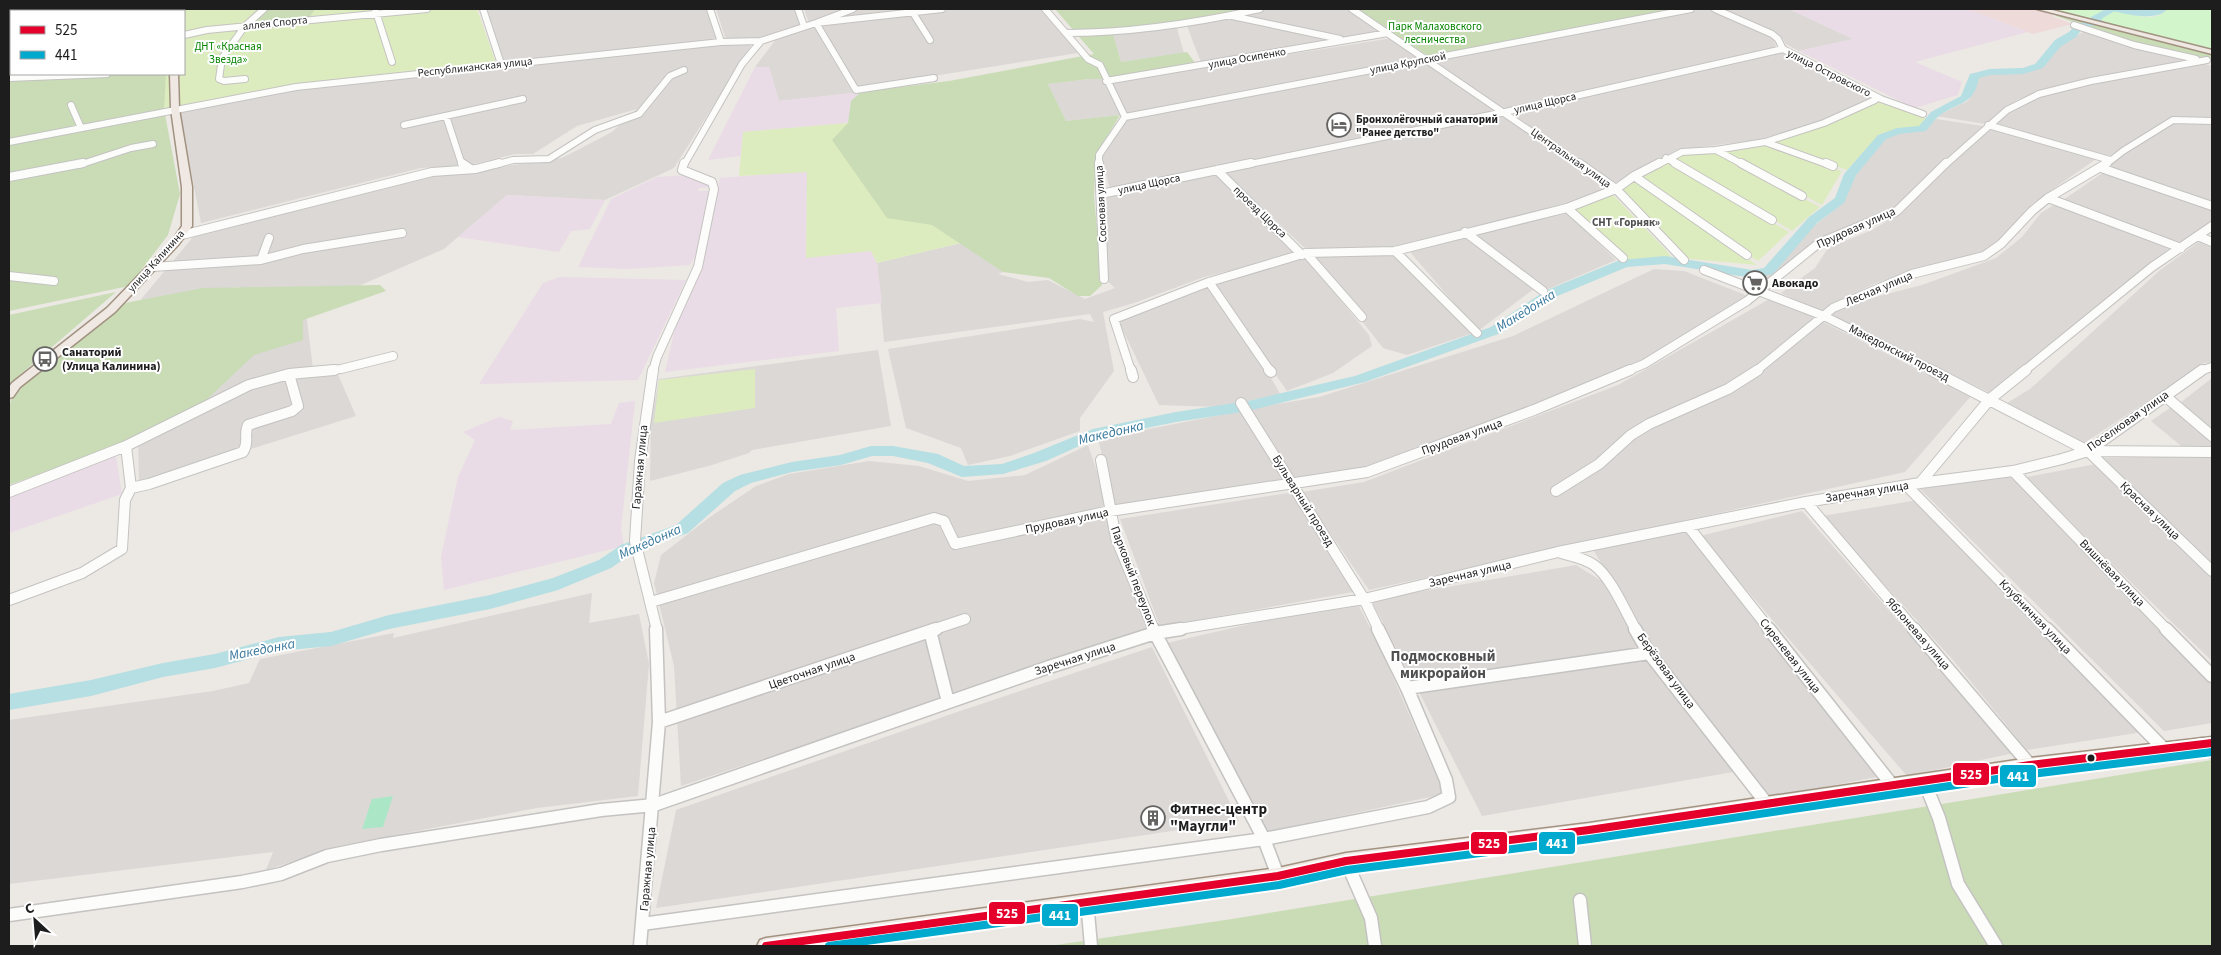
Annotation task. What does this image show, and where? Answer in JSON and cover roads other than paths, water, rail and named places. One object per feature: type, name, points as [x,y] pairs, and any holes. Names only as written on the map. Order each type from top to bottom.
[{"type":"main road","points":[[2040,9],[2212,52]]},
{"type":"main road","name":"улица Калинина","points":[[9,394],[16,386],[111,310],[182,235],[187,226],[187,187],[175,109],[174,75]]},
{"type":"main road","points":[[766,946],[1278,876],[1346,861],[1589,830],[1892,785],[2163,748],[2209,746]]},
{"type":"street","points":[[246,79],[224,81],[219,79],[222,58],[245,26],[264,9]]},
{"type":"street","name":"аллея Спорта","points":[[185,35],[375,11],[427,9]]},
{"type":"street","points":[[483,9],[501,64]]},
{"type":"street","points":[[710,9],[721,42]]},
{"type":"street","points":[[798,9],[804,26]]},
{"type":"street","points":[[853,9],[839,16],[816,23],[856,90],[934,78]]},
{"type":"street","name":"Республиканская улица","points":[[9,142],[296,87],[721,42],[761,41],[816,23],[942,9]]},
{"type":"street","points":[[1045,9],[1088,59],[1100,65],[1106,81],[1125,117]]},
{"type":"street","points":[[1066,33],[1090,34],[1155,26],[1228,16],[1260,9]]},
{"type":"street","name":"Центральная улица","points":[[1352,9],[1506,112],[1616,189],[1684,260]]},
{"type":"street","name":"улица Крупской","points":[[1125,117],[1691,9]]},
{"type":"street","name":"улица Островского","points":[[1715,9],[1772,34],[1778,39],[1783,50],[1881,99],[1923,114]]},
{"type":"street","points":[[375,11],[392,62]]},
{"type":"street","points":[[913,13],[930,40]]},
{"type":"street","points":[[1228,16],[1349,41]]},
{"type":"street","points":[[2074,25],[2142,48],[2209,61]]},
{"type":"street","name":"улица Осипенко","points":[[1106,81],[1388,33]]},
{"type":"street","name":"Гаражная улица","points":[[640,946],[654,804],[659,722],[657,631],[636,545],[640,461],[652,376],[657,357],[698,267],[714,190],[712,182],[687,174],[682,170],[682,166],[742,66],[761,41]]},
{"type":"street","name":"улица Щорса","points":[[1101,194],[1506,112],[1783,50]]},
{"type":"street","name":"Прудовая улица","points":[[651,602],[934,518],[944,521],[955,544],[1110,511],[1252,487],[1293,484],[1367,472],[1628,373],[1747,301],[1819,243],[1897,211],[2006,110],[2039,94],[2132,72],[2209,61]]},
{"type":"street","points":[[182,235],[432,172],[471,169],[513,160],[549,160],[595,130],[639,114],[670,76],[684,70]]},
{"type":"street","points":[[9,78],[82,75]]},
{"type":"street","points":[[404,125],[522,99]]},
{"type":"street","points":[[1133,377],[1114,319],[1210,282],[1304,254],[1395,251],[1567,208],[1616,189],[1634,176],[1666,158],[1682,152],[1716,150],[1766,142],[1824,123],[1875,100]]},
{"type":"street","points":[[71,105],[81,128]]},
{"type":"street","points":[[446,116],[462,165],[471,169]]},
{"type":"street","name":"Сосновая улица","points":[[1104,279],[1099,155],[1125,117]]},
{"type":"street","name":"Лесная улица","points":[[1556,491],[1599,464],[1631,435],[1649,424],[1728,389],[1754,372],[1834,308],[1912,274],[1984,256],[2001,244],[2032,211],[2048,198],[2101,168],[2110,160],[2173,120],[2212,121]]},
{"type":"street","points":[[1988,125],[2110,160]]},
{"type":"street","points":[[1766,142],[1833,166]]},
{"type":"street","points":[[9,177],[72,167],[131,148],[153,144]]},
{"type":"street","points":[[1716,150],[1802,196]]},
{"type":"street","points":[[1666,158],[1772,220]]},
{"type":"street","points":[[2101,168],[2212,206]]},
{"type":"street","name":"проезд Щорса","points":[[1217,170],[1304,254],[1362,317]]},
{"type":"street","points":[[1634,176],[1747,255]]},
{"type":"street","points":[[2048,198],[2180,248]]},
{"type":"street","points":[[1567,208],[1623,258]]},
{"type":"street","name":"Заречная улица","points":[[9,915],[242,882],[281,874],[328,856],[381,845],[654,804],[948,702],[1155,633],[1364,598],[1558,552],[1806,502],[1920,484],[1928,471],[1990,399],[2087,318],[2212,226]]},
{"type":"street","points":[[1465,232],[1543,291]]},
{"type":"street","points":[[152,266],[262,260],[302,250],[402,233]]},
{"type":"street","points":[[2198,236],[2212,242]]},
{"type":"street","points":[[262,260],[269,238]]},
{"type":"street","points":[[1395,251],[1477,333]]},
{"type":"street","name":"Македонский проезд","points":[[1704,270],[1824,316],[2088,450]]},
{"type":"street","points":[[9,276],[54,281]]},
{"type":"street","points":[[1210,282],[1271,372]]},
{"type":"street","points":[[9,492],[126,446],[236,390],[289,374],[341,369],[393,356]]},
{"type":"street","name":"Поселковая улица","points":[[1920,484],[2013,471],[2088,450],[2203,369],[2212,367]]},
{"type":"street","points":[[131,488],[149,484],[243,452],[248,444],[246,429],[248,425],[292,411],[298,406],[289,374]]},
{"type":"street","points":[[2165,396],[2212,436]]},
{"type":"street","name":"Бульварный проезд","points":[[1243,407],[1364,598],[1407,688],[1446,780],[1449,797],[1428,807],[1264,839]]},
{"type":"street","points":[[9,600],[73,578],[106,562],[122,549],[125,500],[131,488],[126,446]]},
{"type":"street","points":[[2088,450],[2212,452]]},
{"type":"street","name":"Красная улица","points":[[2088,450],[2212,571]]},
{"type":"street","name":"Парковый переулок","points":[[1101,460],[1116,538],[1155,633],[1264,839],[1278,876]]},
{"type":"street","name":"Вишнёвая улица","points":[[2013,471],[2212,676]]},
{"type":"street","name":"Клубничная улица","points":[[1906,486],[2163,748]]},
{"type":"street","name":"Яблоневая улица","points":[[1806,502],[2030,766]]},
{"type":"street","name":"Сиреневая улица","points":[[1688,526],[1892,785]]},
{"type":"street","name":"Берёзовая улица","points":[[1558,552],[1578,557],[1594,565],[1605,577],[1649,653],[1767,804]]},
{"type":"street","name":"Цветочная улица","points":[[659,722],[965,619]]},
{"type":"street","points":[[930,631],[948,702]]},
{"type":"street","points":[[1407,688],[1649,653]]},
{"type":"street","points":[[1924,781],[1938,818],[1958,884],[1996,946]]},
{"type":"street","points":[[642,924],[1264,839]]},
{"type":"street","points":[[1346,861],[1371,918],[1375,946]]},
{"type":"street","points":[[1580,900],[1585,946]]},
{"type":"street","points":[[1088,901],[1091,946]]},
{"type":"water","points":[[2105,9],[2167,9],[2155,15],[2138,16]]},
{"type":"waterway","name":"Македонка","points":[[9,702],[91,688],[163,670],[215,661],[279,644],[331,639],[389,622],[490,602],[558,583],[605,564],[627,549],[682,529],[729,487],[746,479],[792,467],[841,460],[871,451],[893,451],[932,458],[962,472],[1003,469],[1040,457],[1093,434],[1176,417],[1248,406],[1360,379],[1496,330],[1550,294],[1625,263],[1665,260],[1752,274],[1768,271],[1813,220],[1840,200],[1850,174],[1882,137],[1897,131],[1922,129],[1935,114],[1969,94],[1974,76],[1990,72],[2023,71],[2039,66],[2059,42],[2073,34],[2080,26],[2099,22],[2094,19],[2113,9]]},
{"type":"place","name":"Бронхолёгочный санаторий \"Ранее детство\"","points":[[1339,125]]},
{"type":"place","name":"Авокадо","points":[[1755,283]]},
{"type":"place","name":"Санаторий (Улица Калинина)","points":[[45,359]]},
{"type":"place","name":"Фитнес-центр \"Маугли\"","points":[[1153,818]]},
{"type":"district","name":"СНТ «Горняк»","points":[[1626,222]]},
{"type":"district","name":"Подмосковный микрорайон","points":[[1443,664]]},
{"type":"park label","name":"Парк Малаховского лесничества","points":[[1435,32]]},
{"type":"park label","name":"ДНТ «Красная Звезда»","points":[[228,52]]}]
